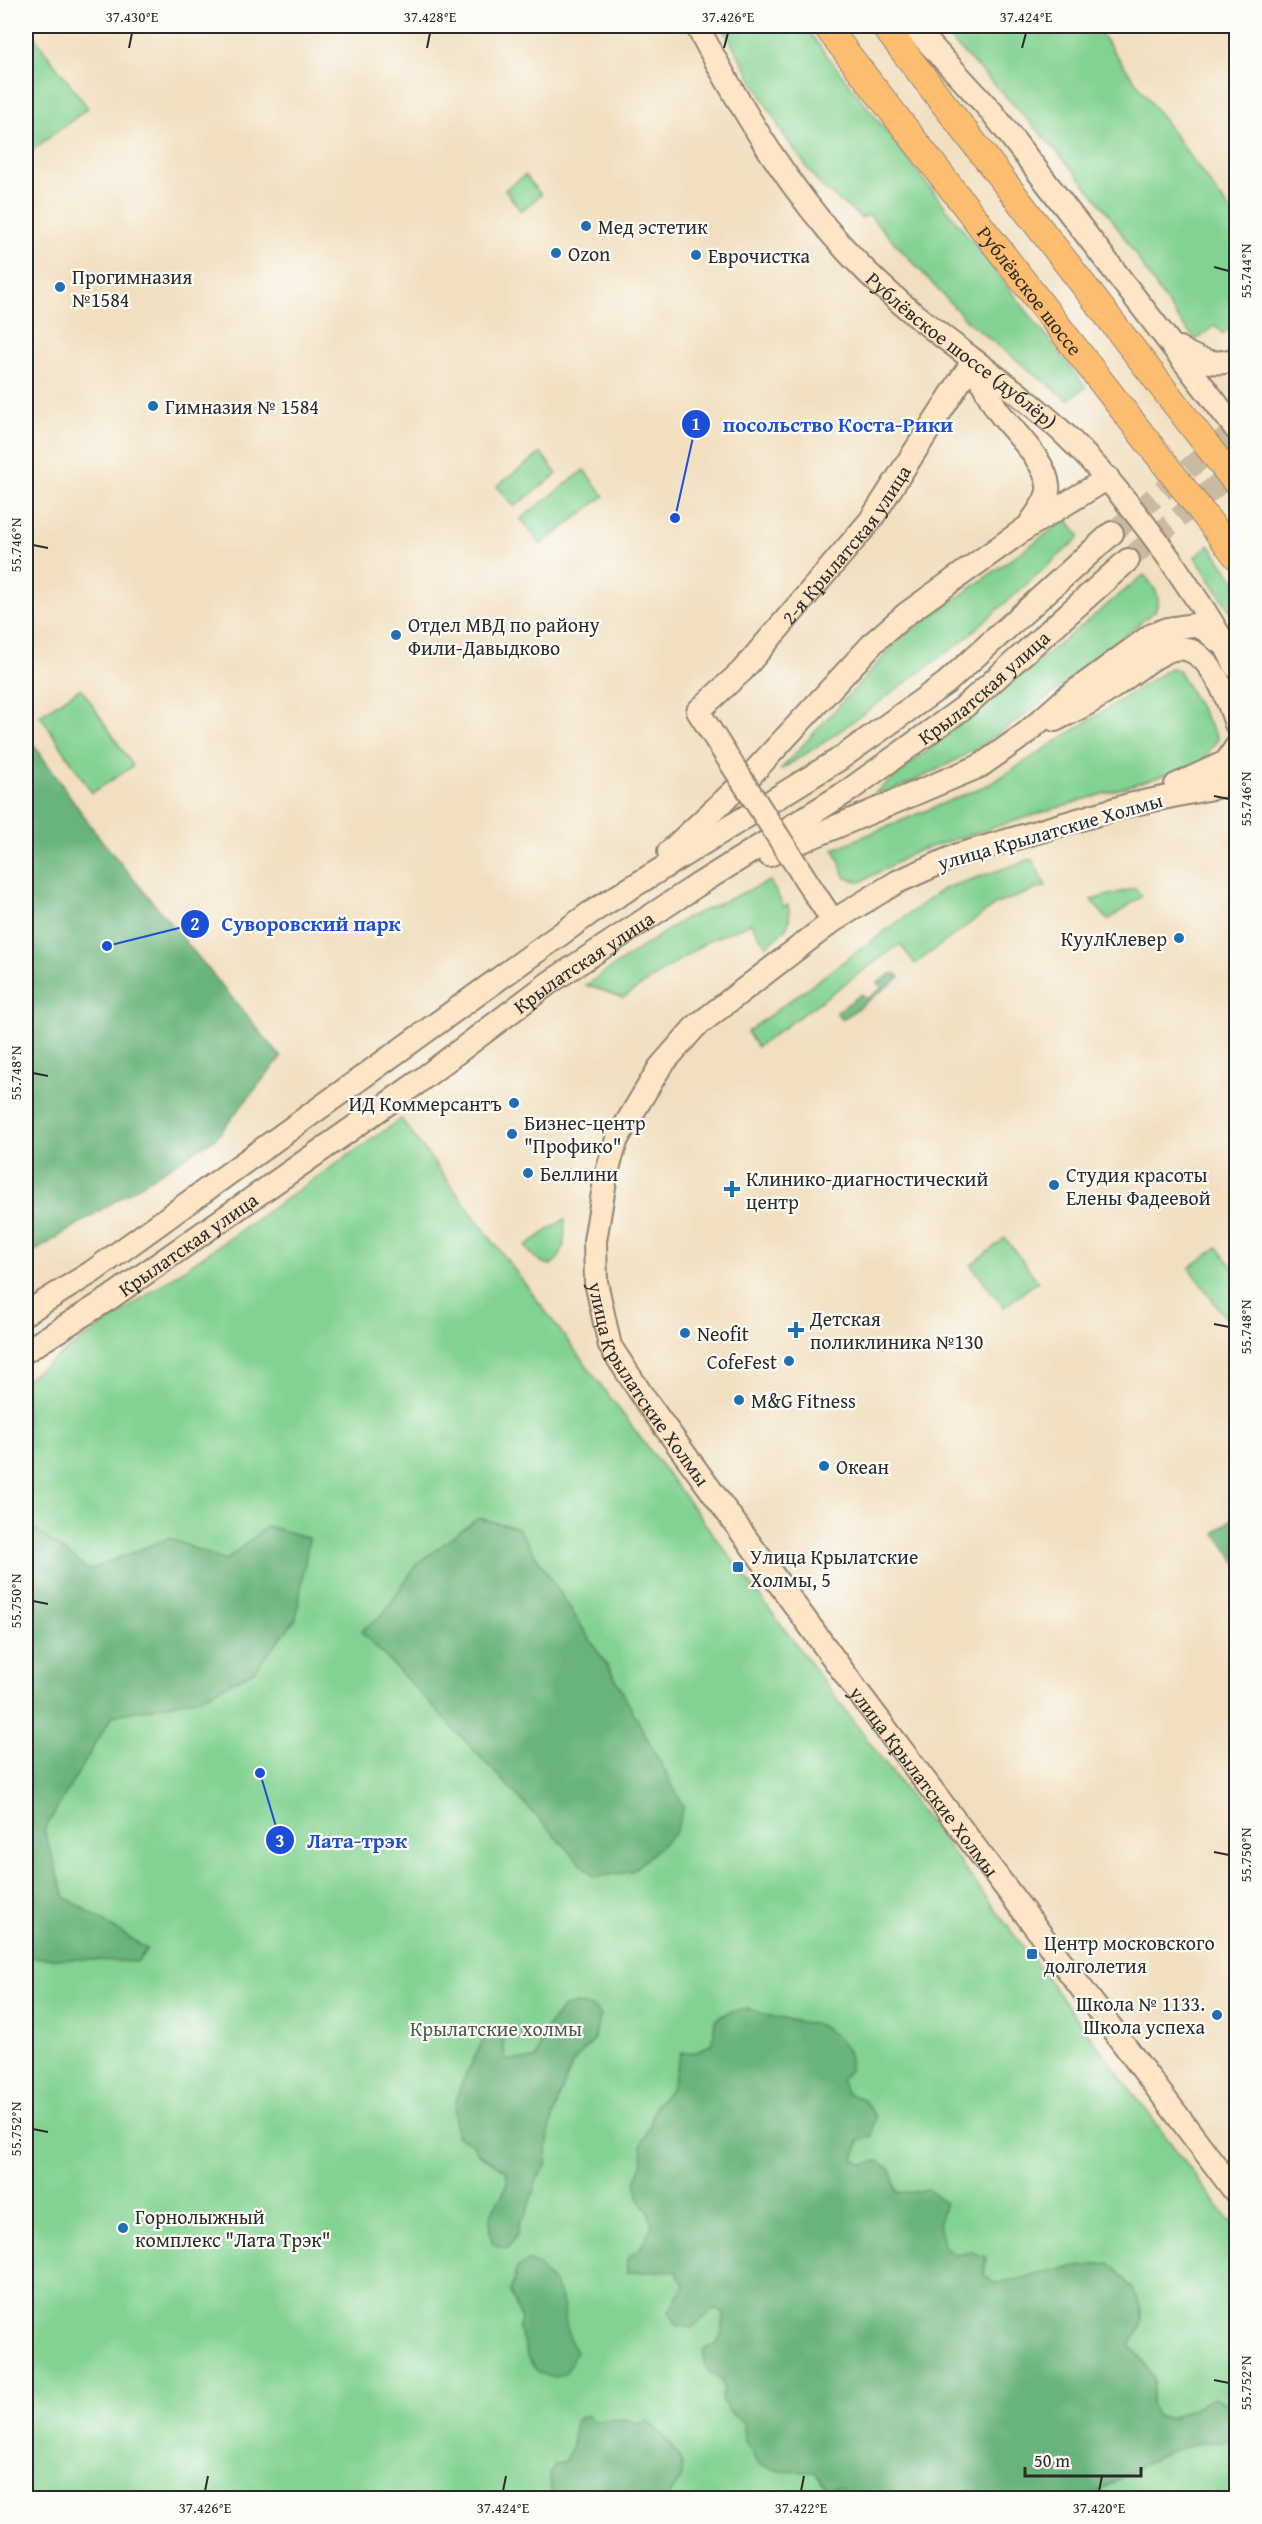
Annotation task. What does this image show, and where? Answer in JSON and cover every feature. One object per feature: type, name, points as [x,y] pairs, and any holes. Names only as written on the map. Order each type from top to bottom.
[{"type":"main road","name":"Рублёвское шоссе (дублёр)","points":[[697,26],[732,92],[767,148],[809,207],[866,271],[900,303],[1056,426],[1108,478],[1174,565],[1232,658]]},
{"type":"main road","name":"Рублёвское шоссе","points":[[826,26],[1236,556]]},
{"type":"main road","points":[[884,26],[1236,483]]},
{"type":"main road","points":[[913,26],[992,112],[1236,429]]},
{"type":"main road","points":[[1170,341],[1190,355],[1205,361],[1223,364],[1236,359]]},
{"type":"main road","points":[[973,361],[998,411],[1040,465],[1048,484],[1047,494],[1040,510],[1026,528]]},
{"type":"main road","name":"2-я Крылатская улица","points":[[833,921],[698,711],[742,671],[870,521],[973,361]]},
{"type":"main road","points":[[591,913],[673,849],[749,777],[875,641],[906,614],[1026,528],[1108,478]]},
{"type":"main road","name":"Крылатская улица","points":[[26,1313],[92,1272],[591,913],[838,760],[946,683],[1112,533]]},
{"type":"main road","name":"Крылатская улица","points":[[26,1351],[110,1298],[417,1083],[549,983],[696,886],[848,791],[963,708],[1128,560]]},
{"type":"main road","points":[[696,886],[980,766],[1024,735],[1067,697],[1150,636],[1167,629],[1193,625],[1204,628],[1232,658]]},
{"type":"main road","points":[[1024,735],[1098,698],[1161,654],[1173,649],[1186,649],[1198,654],[1206,663],[1228,700],[1236,724]]},
{"type":"main road","points":[[1129,806],[1226,762],[1236,747]]},
{"type":"main road","name":"улица Крылатские Холмы","points":[[1236,783],[1129,806],[958,855],[897,882],[833,921],[694,1028],[660,1067],[617,1139],[606,1175],[595,1240],[596,1282],[610,1346],[646,1401],[858,1692],[1236,2193]]},
{"type":"green space","points":[[26,26],[88,108],[26,155]]},
{"type":"green space","points":[[722,26],[804,26],[1086,387],[1068,400],[968,322],[869,215],[861,218],[820,185],[783,134]]},
{"type":"green space","points":[[937,26],[1095,26],[1236,219],[1236,323],[1223,334],[1215,325],[1196,340],[1168,305],[1120,230],[1075,172],[1037,129]]},
{"type":"green space","points":[[525,175],[541,195],[521,211],[505,190]]},
{"type":"green space","points":[[541,453],[557,474],[514,507],[497,486]]},
{"type":"green space","points":[[584,470],[604,496],[541,545],[521,519]]},
{"type":"green space","points":[[1067,519],[1080,537],[961,642],[826,741],[780,770],[900,639]]},
{"type":"green space","points":[[1209,545],[1236,582],[1236,620],[1195,557]]},
{"type":"green space","points":[[1144,575],[1158,596],[1155,611],[1039,704],[979,746],[914,781],[890,791],[875,793]]},
{"type":"green space","points":[[1170,668],[1178,670],[1218,739],[1200,764],[917,851],[861,882],[846,878],[834,849],[992,783]]},
{"type":"green space","points":[[81,688],[133,766],[92,793],[40,715]]},
{"type":"green space","points":[[26,734],[98,836],[281,1057],[216,1138],[26,1257]]},
{"type":"green space","points":[[1032,859],[1046,886],[996,904],[915,964],[900,944],[757,1047],[747,1032],[943,889]]},
{"type":"green space","points":[[770,881],[784,907],[788,905],[789,919],[785,929],[766,946],[751,923],[708,941],[623,998],[586,985],[684,919]]},
{"type":"green space","points":[[1135,888],[1142,896],[1108,920],[1091,900]]},
{"type":"green space","points":[[891,974],[897,974],[900,977],[842,1020],[836,1012],[862,994],[866,999],[882,988],[878,983]]},
{"type":"green space","name":"Крылатские холмы","points":[[401,1119],[1236,2230],[1236,2498],[26,2498],[26,1379]]},
{"type":"green space","points":[[565,1219],[564,1245],[560,1256],[551,1265],[539,1261],[525,1246]]},
{"type":"green space","points":[[1005,1238],[1038,1281],[1004,1307],[971,1265]]},
{"type":"green space","points":[[1218,1247],[1236,1272],[1236,1319],[1230,1324],[1189,1268]]},
{"type":"green space","points":[[1236,1516],[1236,1562],[1215,1533]]},
{"type":"green space","points":[[478,1518],[518,1528],[615,1678],[684,1807],[675,1833],[631,1872],[594,1877],[361,1631],[383,1614],[416,1565]]},
{"type":"green space","points":[[26,1523],[89,1570],[169,1538],[225,1561],[267,1526],[309,1538],[296,1619],[254,1671],[200,1698],[112,1716],[44,1830],[65,1897],[147,1949],[137,1962],[26,1957]]},
{"type":"green space","points":[[577,2004],[592,2007],[601,2015],[593,2041],[573,2062],[549,2131],[546,2166],[537,2179],[527,2212],[520,2221],[517,2235],[507,2249],[493,2244],[490,2230],[493,2211],[505,2190],[506,2171],[479,2154],[472,2143],[457,2137],[455,2108],[457,2096],[484,2038],[493,2034],[503,2036],[505,2060],[535,2060],[546,2029],[564,2006]]},
{"type":"green space","points":[[750,2009],[773,2017],[819,2025],[836,2036],[848,2051],[850,2069],[841,2079],[846,2093],[863,2099],[875,2116],[872,2136],[859,2141],[854,2160],[863,2164],[879,2161],[891,2170],[896,2192],[908,2193],[928,2189],[945,2203],[939,2221],[943,2245],[955,2255],[971,2252],[986,2257],[984,2275],[995,2283],[1053,2270],[1109,2263],[1134,2291],[1141,2308],[1141,2325],[1129,2346],[1140,2356],[1155,2380],[1151,2404],[1156,2415],[1170,2419],[1214,2398],[1234,2404],[1236,2440],[1202,2442],[1165,2453],[1085,2498],[847,2498],[843,2487],[827,2488],[815,2472],[780,2471],[758,2464],[744,2439],[743,2422],[733,2415],[721,2400],[724,2388],[720,2378],[711,2373],[704,2363],[704,2349],[716,2345],[723,2330],[724,2313],[716,2308],[692,2328],[677,2325],[669,2312],[684,2285],[676,2271],[627,2272],[627,2259],[641,2247],[652,2225],[648,2211],[639,2200],[635,2182],[643,2162],[641,2145],[656,2104],[671,2089],[681,2053],[697,2052],[713,2043],[715,2020],[730,2011]]},
{"type":"green space","points":[[528,2262],[538,2264],[559,2292],[567,2330],[576,2352],[566,2373],[554,2378],[538,2371],[533,2366],[518,2329],[521,2318],[510,2292],[517,2268]]},
{"type":"green space","points":[[587,2415],[594,2421],[626,2419],[638,2424],[648,2421],[660,2433],[681,2462],[680,2481],[669,2498],[548,2498],[551,2495],[550,2475],[554,2465],[565,2461],[572,2446],[576,2420]]},
{"type":"tunnel","points":[[1112,533],[1236,429]]},
{"type":"tunnel","points":[[1128,560],[1236,469]]},
{"type":"place","name":"Мед эстетик","points":[[586,226]]},
{"type":"place","name":"Ozon","points":[[556,253]]},
{"type":"place","name":"Еврочистка","points":[[696,255]]},
{"type":"place","name":"Прогимназия №1584","points":[[60,287]]},
{"type":"place","name":"Гимназия № 1584","points":[[153,406]]},
{"type":"place","name":"посольство Коста-Рики","points":[[675,518]]},
{"type":"place","name":"Отдел МВД по району Фили-Давыдково","points":[[396,635]]},
{"type":"place","name":"КуулКлевер","points":[[1179,938]]},
{"type":"place","name":"Суворовский парк","points":[[107,946]]},
{"type":"place","name":"ИД Коммерсантъ","points":[[514,1103]]},
{"type":"place","name":"Бизнес-центр \"Профико\"","points":[[512,1134]]},
{"type":"place","name":"Беллини","points":[[528,1173]]},
{"type":"place","name":"Студия красоты Елены Фадеевой","points":[[1054,1185]]},
{"type":"place","name":"Клинико-диагностический центр","points":[[732,1189]]},
{"type":"place","name":"Детская поликлиника №130","points":[[796,1330]]},
{"type":"place","name":"Neofit","points":[[685,1333]]},
{"type":"place","name":"CofeFest","points":[[789,1361]]},
{"type":"place","name":"M&G Fitness","points":[[739,1400]]},
{"type":"place","name":"Океан","points":[[824,1466]]},
{"type":"place","name":"Улица Крылатские Холмы, 5","points":[[738,1567]]},
{"type":"place","name":"Лата-трэк","points":[[260,1773]]},
{"type":"place","name":"Центр московского долголетия","points":[[1032,1954]]},
{"type":"place","name":"Школа № 1133. Школа успеха","points":[[1217,2015]]},
{"type":"place","name":"Горнолыжный комплекс \"Лата Трэк\"","points":[[123,2228]]}]
